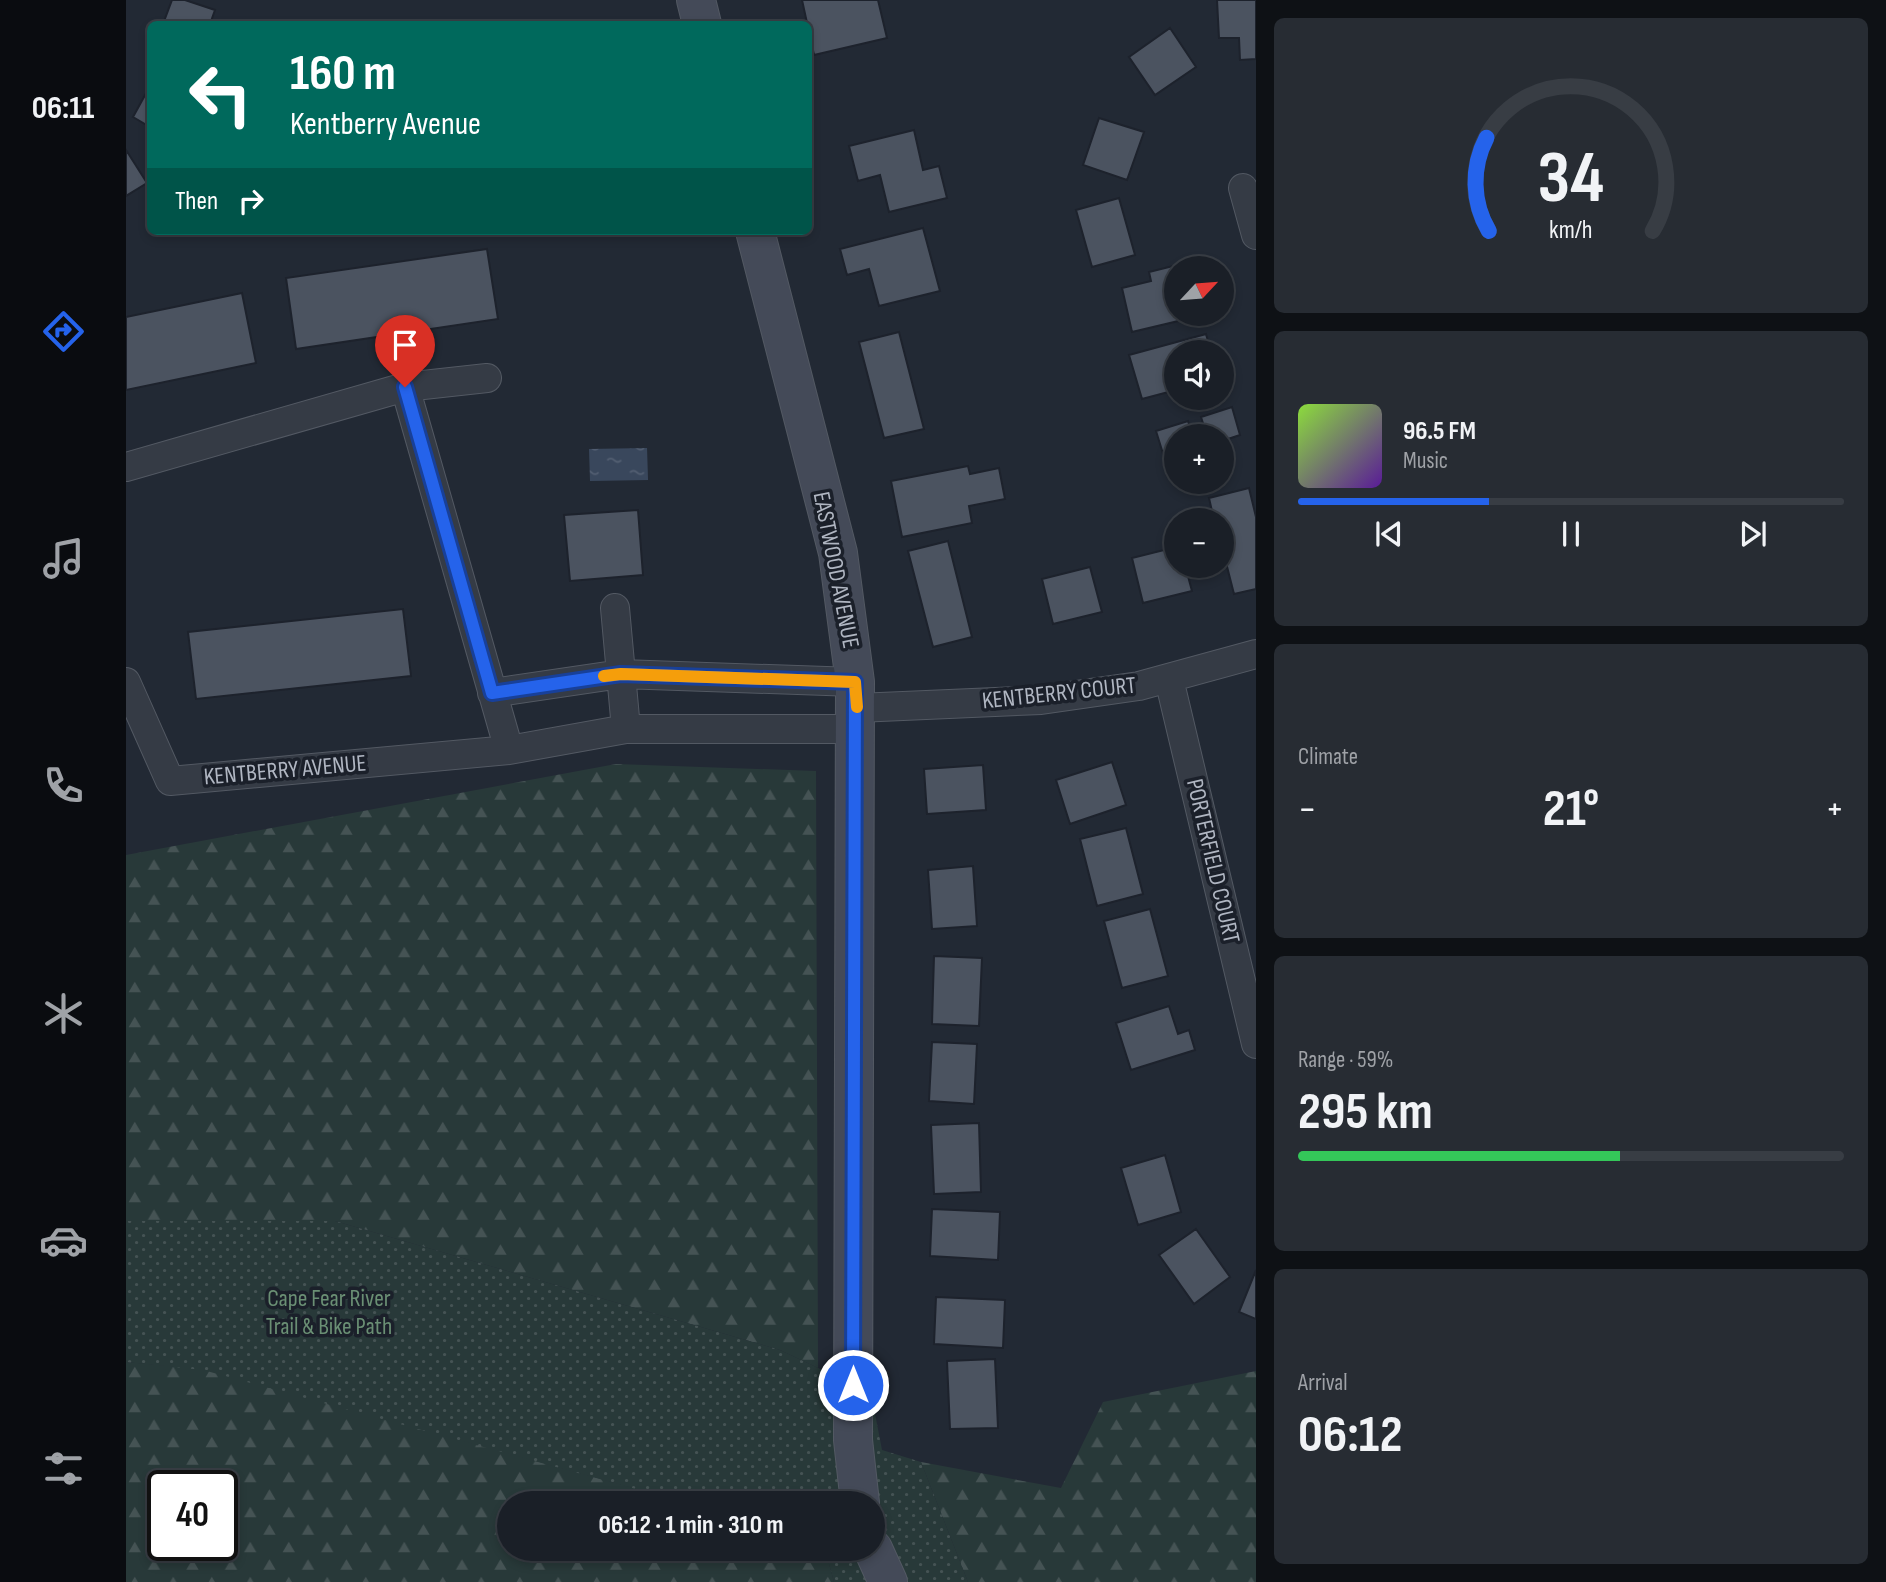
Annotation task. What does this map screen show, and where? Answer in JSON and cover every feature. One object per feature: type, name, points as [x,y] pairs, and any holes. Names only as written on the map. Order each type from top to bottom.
[{"type":"street","points":[[696,0],[701,21]]},
{"type":"street","points":[[1243,188],[1256,235]]},
{"type":"street","name":"EASTWOOD AVENUE","points":[[756,235],[838,553],[857,706],[853,1440],[859,1491]]},
{"type":"street","points":[[126,467],[405,387],[487,378]]},
{"type":"street","points":[[405,387],[509,750]]},
{"type":"street","points":[[615,608],[626,729]]},
{"type":"street","name":"KENTBERRY COURT","points":[[857,706],[1041,700],[1169,679],[1256,654]]},
{"type":"street","points":[[492,693],[621,674],[857,706]]},
{"type":"street","name":"PORTERFIELD COURT","points":[[1169,679],[1256,1044]]},
{"type":"street","name":"KENTBERRY AVENUE","points":[[126,682],[170,781],[509,750],[626,729],[857,706]]},
{"type":"street","points":[[878,1561],[888,1582]]},
{"type":"green space","points":[[616,764],[816,771],[818,1368],[780,1350],[335,1221],[126,1221],[126,855]]},
{"type":"green space","name":"Cape Fear River Trail & Bike Path","points":[[126,1221],[335,1221],[780,1350],[871,1393],[882,1450],[921,1462],[968,1582],[834,1582],[828,1561],[885,1561],[885,1491],[643,1491],[203,1370],[126,1362]]},
{"type":"green space","points":[[126,1362],[203,1369],[645,1491],[497,1491],[497,1561],[828,1561],[834,1582],[126,1582]]},
{"type":"green space","points":[[1256,1371],[1256,1582],[968,1582],[921,1462],[1061,1488],[1103,1402]]},
{"type":"water","points":[[647,448],[648,480],[590,481],[589,449]]},
{"type":"building","points":[[172,0],[185,0],[215,10],[211,21],[164,21]]},
{"type":"building","points":[[802,0],[878,0],[887,38],[814,55],[812,21],[807,21]]},
{"type":"building","points":[[1217,0],[1256,0],[1256,59],[1240,60],[1239,38],[1219,38]]},
{"type":"building","points":[[1170,28],[1196,67],[1155,95],[1129,57]]},
{"type":"building","points":[[147,91],[147,125],[133,117]]},
{"type":"building","points":[[1099,118],[1144,132],[1127,180],[1083,165]]},
{"type":"building","points":[[914,130],[923,170],[939,166],[947,198],[889,212],[880,175],[858,181],[849,146]]},
{"type":"building","points":[[126,150],[147,183],[126,196]]},
{"type":"building","points":[[1119,198],[1135,255],[1092,267],[1076,210]]},
{"type":"building","points":[[923,228],[940,291],[879,306],[869,269],[847,275],[840,249]]},
{"type":"building","points":[[487,249],[498,319],[296,349],[286,278]]},
{"type":"building","points":[[1164,268],[1164,324],[1132,332],[1122,288],[1151,281],[1149,272]]},
{"type":"building","points":[[242,293],[256,363],[126,390],[126,317]]},
{"type":"building","points":[[899,332],[924,429],[884,438],[859,342]]},
{"type":"building","points":[[1206,334],[1208,340],[1184,340]]},
{"type":"building","points":[[1164,345],[1164,393],[1142,399],[1129,355]]},
{"type":"building","points":[[1223,410],[1233,410],[1240,435],[1234,437],[1234,424],[1203,424],[1201,417]]},
{"type":"building","points":[[1164,428],[1164,457],[1156,431]]},
{"type":"building","points":[[968,466],[970,474],[999,468],[1005,499],[969,506],[972,523],[902,537],[891,481]]},
{"type":"building","points":[[1249,488],[1256,517],[1256,589],[1234,594],[1230,578],[1234,578],[1234,508],[1211,508],[1209,498],[1234,494]]},
{"type":"building","points":[[638,510],[643,575],[570,581],[564,515]]},
{"type":"building","points":[[948,541],[972,637],[933,647],[908,551]]},
{"type":"building","points":[[1164,550],[1164,578],[1188,578],[1192,591],[1143,603],[1132,558]]},
{"type":"building","points":[[1090,567],[1102,612],[1053,624],[1042,579]]},
{"type":"building","points":[[403,609],[411,676],[196,699],[188,632]]},
{"type":"building","points":[[1112,762],[1126,805],[1070,824],[1056,780]]},
{"type":"building","points":[[983,765],[986,810],[927,814],[924,769]]},
{"type":"building","points":[[1126,828],[1143,894],[1097,906],[1080,839]]},
{"type":"building","points":[[973,866],[977,926],[932,929],[928,870]]},
{"type":"building","points":[[1150,909],[1168,976],[1122,988],[1104,921]]},
{"type":"building","points":[[934,956],[982,958],[979,1026],[932,1024]]},
{"type":"building","points":[[1169,1006],[1178,1034],[1189,1030],[1195,1050],[1131,1070],[1116,1023]]},
{"type":"building","points":[[932,1042],[977,1044],[974,1104],[929,1101]]},
{"type":"building","points":[[979,1123],[981,1192],[934,1194],[931,1125]]},
{"type":"building","points":[[1165,1155],[1181,1212],[1138,1225],[1121,1168]]},
{"type":"building","points":[[932,1209],[1000,1212],[998,1260],[930,1256]]},
{"type":"building","points":[[1196,1229],[1230,1277],[1194,1304],[1159,1255]]},
{"type":"building","points":[[1256,1270],[1256,1319],[1239,1312]]},
{"type":"building","points":[[936,1297],[1005,1300],[1003,1348],[934,1344]]},
{"type":"building","points":[[995,1359],[998,1428],[950,1429],[947,1361]]},
{"type":"slow traffic","points":[[604,676],[621,674],[855,682],[857,707]]},
{"type":"route","points":[[405,387],[492,693],[621,674],[855,682],[858,708],[853,1385]]}]
